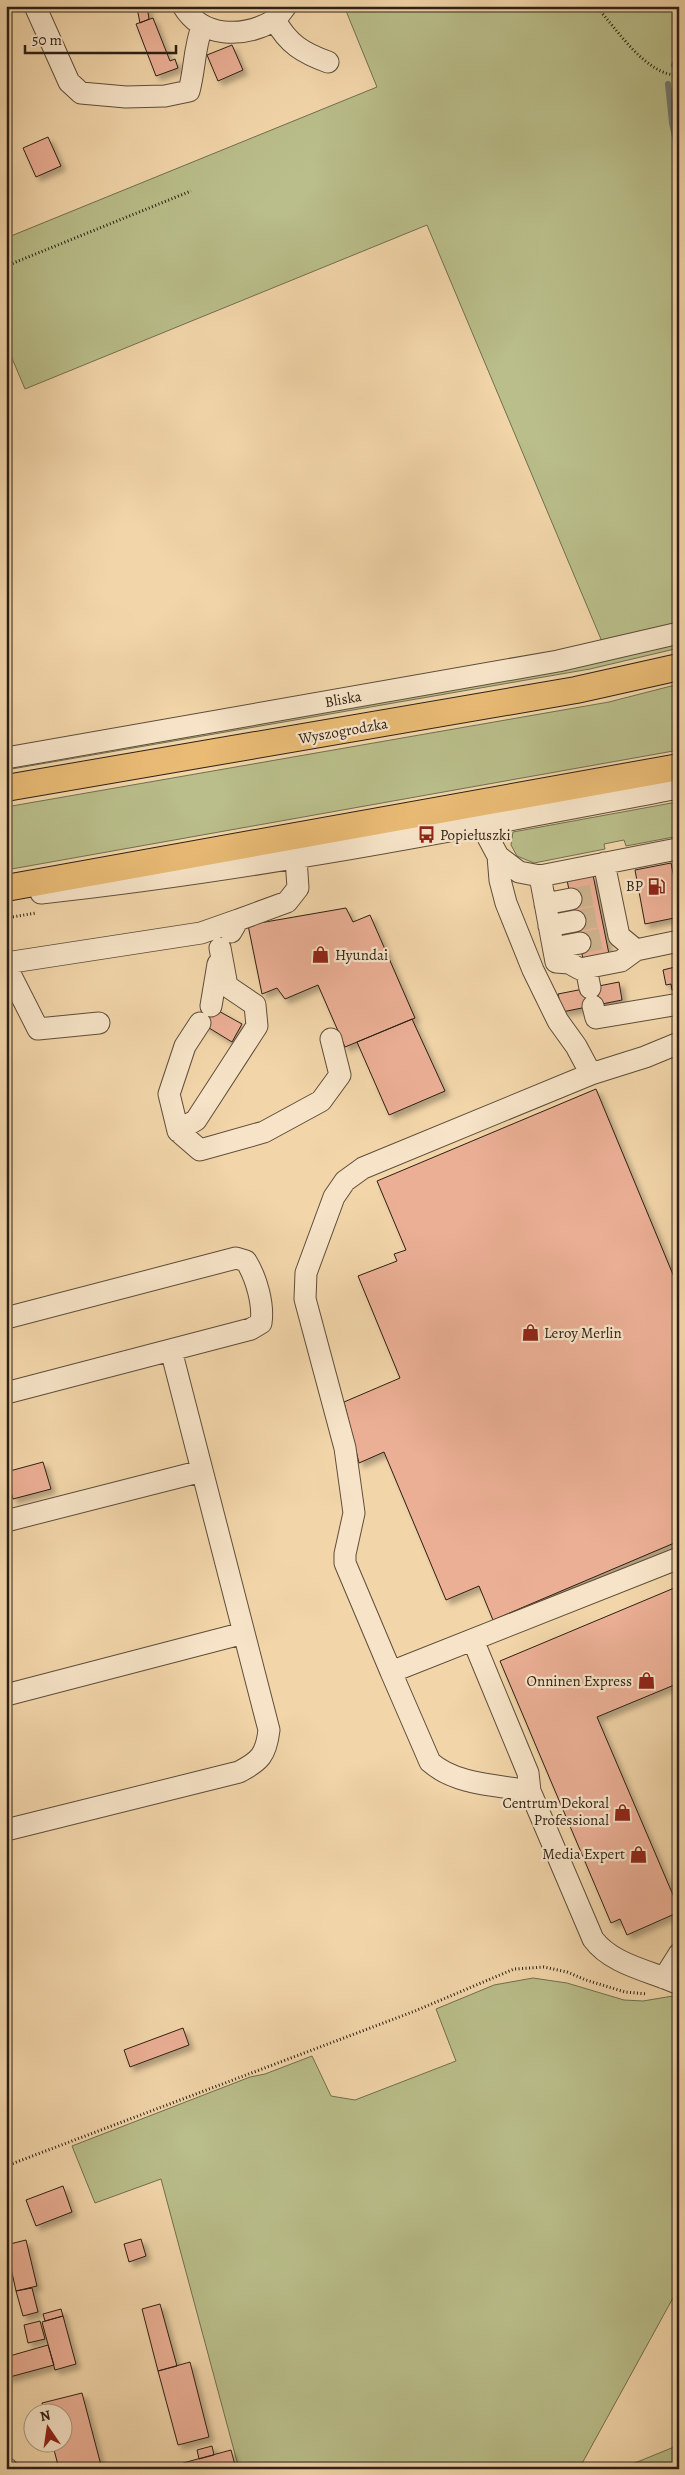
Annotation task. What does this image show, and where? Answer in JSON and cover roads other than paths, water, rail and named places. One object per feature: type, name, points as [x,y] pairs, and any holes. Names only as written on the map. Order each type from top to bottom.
[{"type":"main road","name":"Wyszogrodzka","points":[[6,788],[576,690],[679,667]]},
{"type":"main road","points":[[6,888],[679,767]]},
{"type":"street","points":[[36,6],[69,82],[81,93],[126,97],[165,96],[189,91],[193,76],[195,46],[202,27]]},
{"type":"street","points":[[183,6],[202,27],[220,33],[244,31],[280,13],[282,34],[294,47],[308,55],[328,62]]},
{"type":"street","name":"Bliska","points":[[6,758],[558,661],[679,633]]},
{"type":"street","points":[[6,897],[158,880],[296,858],[482,826],[679,788]]},
{"type":"street","points":[[482,826],[498,856],[500,880],[506,903],[533,970],[558,1021],[576,1046],[591,1074]]},
{"type":"street","points":[[498,856],[519,872],[540,876],[677,849],[679,852]]},
{"type":"street","points":[[99,1023],[38,1029],[6,965],[201,933],[288,902],[298,888],[296,858]]},
{"type":"street","points":[[604,863],[604,893],[612,937],[636,950]]},
{"type":"street","points":[[540,876],[555,955],[580,969],[590,987],[596,1018],[679,1004]]},
{"type":"street","points":[[545,904],[571,899]]},
{"type":"street","points":[[238,920],[220,948],[206,1015],[186,1046],[168,1094],[178,1131],[200,1150],[264,1132],[321,1101],[340,1075],[331,1039]]},
{"type":"street","points":[[549,926],[575,921]]},
{"type":"street","points":[[590,987],[636,950],[679,941]]},
{"type":"street","points":[[533,970],[555,955],[580,943]]},
{"type":"street","points":[[178,1131],[196,1120],[257,1026],[255,1005],[227,986],[220,948]]},
{"type":"street","points":[[530,1790],[463,1779],[442,1772],[430,1762],[391,1672],[345,1563],[345,1554],[354,1513],[345,1448],[305,1299],[306,1273],[334,1197],[345,1181],[363,1168],[591,1074],[645,1057],[679,1043]]},
{"type":"street","points":[[6,1318],[236,1258],[246,1260],[251,1269],[262,1313],[261,1323],[251,1329],[6,1393]]},
{"type":"street","points":[[6,1830],[239,1772],[257,1762],[267,1747],[269,1730],[171,1350]]},
{"type":"street","points":[[6,1521],[202,1471]]},
{"type":"street","points":[[391,1672],[679,1558]]},
{"type":"street","points":[[6,1694],[244,1633]]},
{"type":"street","points":[[473,1640],[528,1773],[530,1790],[594,1940],[608,1954],[671,1981],[679,1954]]},
{"type":"waterway","points":[[674,65],[679,55]]},
{"type":"waterway","points":[[668,84],[672,123],[679,156]]},
{"type":"tunnel","points":[[571,899],[597,894]]},
{"type":"tunnel","points":[[575,921],[601,916]]},
{"type":"tunnel","points":[[580,943],[606,938]]},
{"type":"place","name":"Popiełuszki","points":[[426,835]]},
{"type":"place","name":"BP","points":[[657,886]]},
{"type":"place","name":"Hyundai","points":[[321,955]]},
{"type":"place","name":"Leroy Merlin","points":[[530,1333]]},
{"type":"place","name":"Onninen Express","points":[[646,1681]]},
{"type":"place","name":"Centrum Dekoral Professional","points":[[623,1812]]},
{"type":"place","name":"Media Expert","points":[[639,1854]]}]
